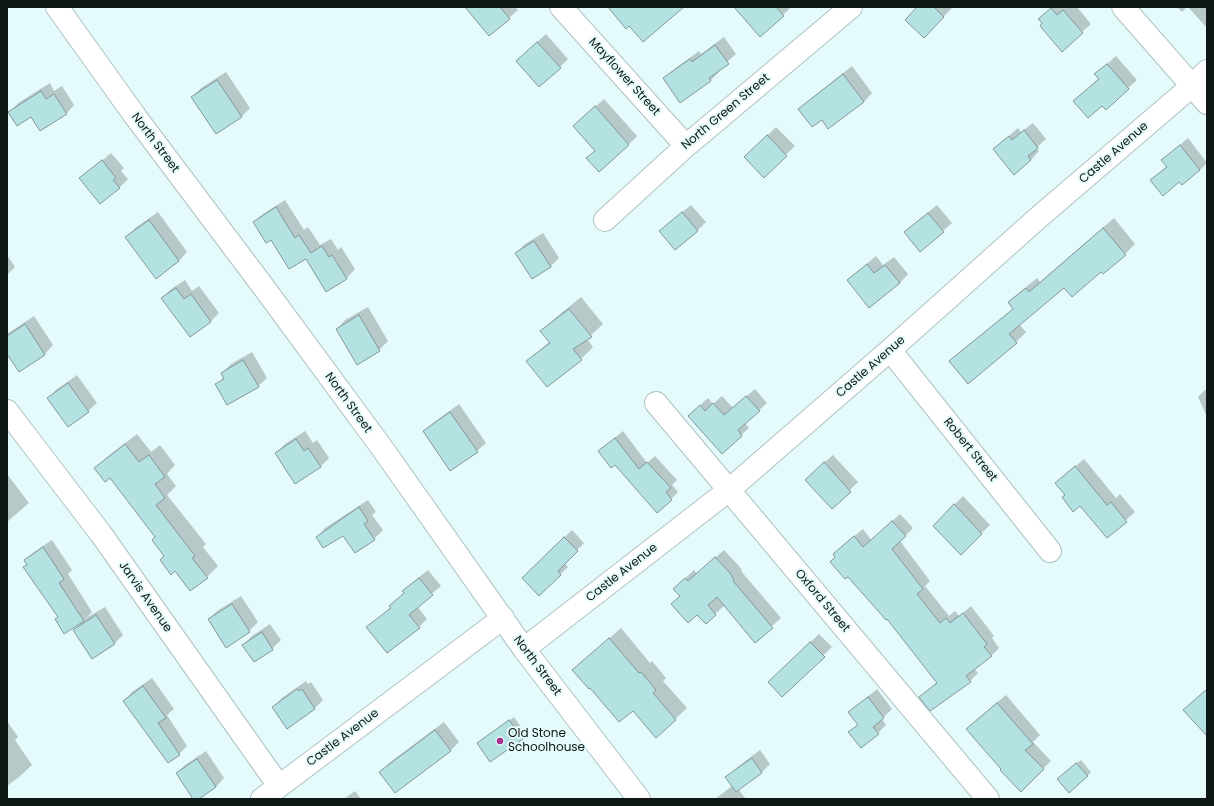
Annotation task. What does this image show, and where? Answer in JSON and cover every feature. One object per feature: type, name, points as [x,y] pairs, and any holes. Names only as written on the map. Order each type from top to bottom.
[{"type":"street","name":"North Street","points":[[57,7],[135,116],[265,289],[363,423],[524,649],[639,799]]},
{"type":"street","name":"Mayflower Street","points":[[561,7],[686,146]]},
{"type":"street","points":[[1123,7],[1200,79],[1207,103]]},
{"type":"street","name":"North Green Street","points":[[604,220],[841,10]]},
{"type":"street","name":"Castle Avenue","points":[[524,649],[729,490],[890,350],[1038,217],[1200,79]]},
{"type":"street","name":"Robert Street","points":[[890,350],[1050,551]]},
{"type":"street","name":"Oxford Street","points":[[656,403],[988,799]]},
{"type":"street","name":"Jarvis Avenue","points":[[7,410],[101,534],[271,793]]},
{"type":"street","name":"Castle Avenue","points":[[271,793],[502,618]]},
{"type":"building","points":[[465,7],[500,7],[510,19],[489,36]]},
{"type":"building","points":[[608,7],[684,7],[643,42],[629,26],[626,29]]},
{"type":"building","points":[[734,7],[776,7],[784,16],[760,37]]},
{"type":"building","points":[[917,7],[934,7],[944,17],[924,38],[905,20]]},
{"type":"building","points":[[1051,8],[1057,15],[1063,10],[1083,33],[1062,52],[1040,26],[1042,23],[1038,19]]},
{"type":"building","points":[[537,42],[561,68],[539,87],[516,61]]},
{"type":"building","points":[[715,45],[729,64],[709,78],[711,81],[680,103],[663,78],[690,59],[692,62]]},
{"type":"building","points":[[1107,64],[1129,89],[1106,110],[1102,106],[1088,118],[1073,101],[1099,79],[1094,74]]},
{"type":"building","points":[[843,74],[864,102],[828,129],[822,120],[812,127],[798,109]]},
{"type":"building","points":[[217,80],[242,117],[216,134],[191,97]]},
{"type":"building","points":[[41,91],[46,99],[54,94],[67,114],[40,131],[31,117],[17,126],[8,112]]},
{"type":"building","points":[[595,106],[629,145],[599,172],[586,158],[595,151],[573,126]]},
{"type":"building","points":[[1024,130],[1038,148],[1028,156],[1031,160],[1014,175],[993,149],[1009,136],[1012,140]]},
{"type":"building","points":[[767,135],[787,156],[764,178],[744,157]]},
{"type":"building","points":[[1180,145],[1200,170],[1182,185],[1179,182],[1163,196],[1150,180],[1167,167],[1161,160]]},
{"type":"building","points":[[102,160],[116,178],[113,180],[120,188],[100,204],[79,178]]},
{"type":"building","points":[[276,207],[295,238],[299,235],[311,253],[322,246],[329,257],[332,255],[347,279],[326,292],[306,259],[289,269],[271,240],[266,243],[253,222]]},
{"type":"building","points":[[682,212],[698,231],[675,250],[659,231]]},
{"type":"building","points":[[928,213],[944,232],[920,252],[904,232]]},
{"type":"building","points":[[149,220],[179,261],[156,279],[125,237]]},
{"type":"building","points":[[1103,228],[1126,255],[1103,274],[1101,272],[1072,297],[1064,288],[1009,334],[1017,343],[968,384],[949,361],[1013,309],[1008,302],[1026,288],[1029,292]]},
{"type":"building","points":[[534,241],[551,267],[532,279],[515,253]]},
{"type":"building","points":[[867,264],[874,273],[885,265],[900,283],[869,308],[847,280]]},
{"type":"building","points":[[176,288],[184,299],[191,294],[211,322],[190,337],[161,298]]},
{"type":"building","points":[[569,309],[592,337],[573,349],[582,360],[547,387],[526,361],[550,343],[540,331]]},
{"type":"building","points":[[359,315],[380,351],[357,365],[336,329]]},
{"type":"building","points":[[25,324],[45,355],[19,372],[7,354],[7,336]]},
{"type":"building","points":[[243,360],[259,387],[227,405],[215,384],[224,379],[221,373]]},
{"type":"building","points":[[68,383],[89,412],[68,427],[47,398]]},
{"type":"building","points":[[746,396],[760,411],[738,430],[742,436],[722,454],[688,416],[700,405],[705,411],[713,403],[724,415]]},
{"type":"building","points":[[450,412],[478,452],[450,471],[423,431]]},
{"type":"building","points":[[615,438],[639,469],[647,462],[671,488],[666,492],[672,500],[657,513],[615,465],[611,468],[598,451]]},
{"type":"building","points":[[296,439],[304,451],[308,448],[321,467],[295,484],[275,453]]},
{"type":"building","points":[[125,444],[139,462],[149,455],[165,477],[155,484],[165,498],[156,505],[195,556],[192,558],[208,578],[190,591],[175,571],[171,575],[160,560],[164,556],[152,540],[155,537],[110,478],[105,482],[94,468]]},
{"type":"building","points":[[824,462],[851,492],[832,509],[805,480]]},
{"type":"building","points":[[1075,466],[1107,505],[1111,502],[1127,522],[1107,538],[1080,506],[1073,512],[1062,497],[1065,495],[1055,483]]},
{"type":"building","points":[[954,504],[982,534],[961,555],[933,526]]},
{"type":"building","points":[[359,507],[368,521],[364,524],[375,540],[355,553],[343,536],[323,548],[316,537]]},
{"type":"building","points":[[892,521],[906,536],[892,549],[923,589],[917,594],[940,623],[946,618],[950,623],[963,613],[987,644],[984,647],[992,656],[966,676],[971,682],[930,711],[919,697],[937,683],[887,619],[886,620],[848,577],[845,579],[830,562],[835,557],[833,554],[854,536],[863,547]]},
{"type":"building","points":[[564,537],[578,551],[558,571],[561,575],[539,596],[522,578]]},
{"type":"building","points":[[43,547],[64,579],[59,583],[84,621],[64,634],[55,619],[58,617],[23,567],[27,565],[24,560]]},
{"type":"building","points":[[715,557],[730,573],[734,580],[733,581],[773,628],[755,643],[717,597],[708,605],[716,615],[706,624],[697,615],[688,623],[671,604],[680,596],[673,589],[685,578],[688,581]]},
{"type":"building","points":[[419,578],[433,595],[409,615],[420,628],[387,653],[366,627],[391,608],[389,606],[404,593],[402,591]]},
{"type":"building","points":[[232,604],[250,632],[226,648],[208,619]]},
{"type":"building","points":[[96,615],[115,644],[92,659],[73,630]]},
{"type":"building","points":[[262,632],[273,650],[254,662],[242,645]]},
{"type":"building","points":[[609,638],[639,673],[641,672],[656,690],[653,693],[676,720],[656,738],[633,711],[619,722],[590,688],[589,689],[572,670]]},
{"type":"building","points":[[810,642],[825,657],[782,697],[768,682]]},
{"type":"building","points":[[143,686],[166,718],[158,723],[180,755],[168,763],[123,701]]},
{"type":"building","points":[[297,689],[299,691],[302,689],[315,709],[287,729],[272,707]]},
{"type":"building","points":[[1207,689],[1207,736],[1183,710]]},
{"type":"building","points":[[868,697],[884,718],[873,727],[879,734],[861,748],[848,732],[858,725],[848,712]]},
{"type":"building","points":[[997,703],[1033,744],[1025,750],[1044,769],[1021,792],[1000,770],[1001,769],[966,729]]},
{"type":"building","name":"Old Stone Schoolhouse","points":[[509,720],[523,739],[490,762],[477,743]]},
{"type":"building","points":[[435,730],[451,751],[395,793],[379,772]]},
{"type":"building","points":[[752,758],[762,773],[736,792],[725,777]]},
{"type":"building","points":[[197,759],[216,787],[199,799],[193,799],[176,773]]},
{"type":"building","points":[[1076,763],[1088,776],[1069,793],[1057,779]]},
{"type":"place","name":"Old Stone Schoolhouse","points":[[500,741]]}]
